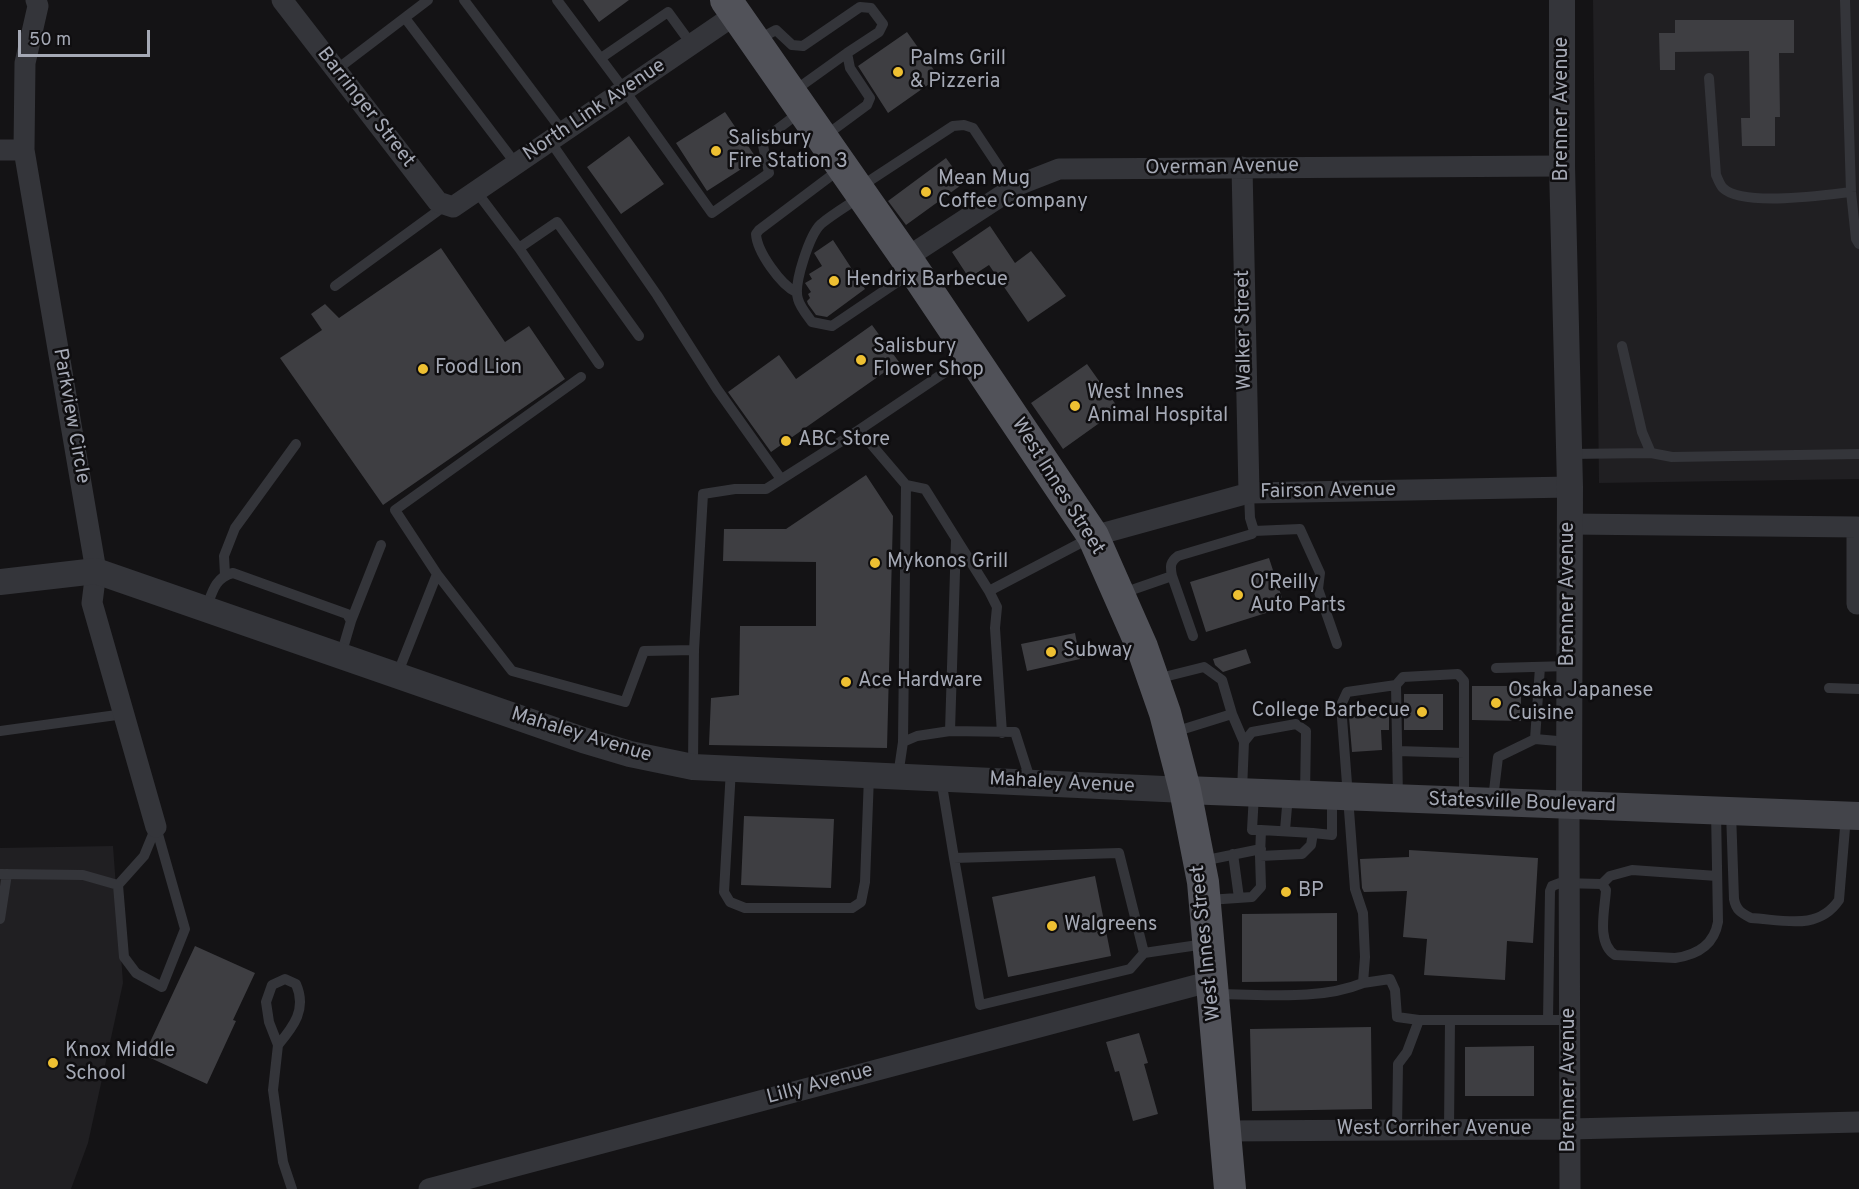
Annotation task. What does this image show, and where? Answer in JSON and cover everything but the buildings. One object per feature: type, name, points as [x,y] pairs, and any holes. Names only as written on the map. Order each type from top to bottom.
[{"type":"main road","name":"West Innes Street","points":[[731,7],[910,264],[1093,537],[1142,647],[1170,733],[1185,790],[1199,861],[1230,1189]]},
{"type":"main road","name":"Statesville Boulevard","points":[[1185,790],[1852,816]]},
{"type":"street","name":"Barringer Street","points":[[282,0],[438,202],[450,206]]},
{"type":"street","name":"Brenner Avenue","points":[[1562,0],[1562,166],[1570,487],[1569,883],[1559,979],[1570,1020],[1570,1189]]},
{"type":"street","name":"Parkview Circle","points":[[39,2],[25,63],[24,150],[96,571],[92,603],[156,827]]},
{"type":"street","name":"North Link Avenue","points":[[450,206],[476,191],[692,45],[731,7]]},
{"type":"street","points":[[0,150],[24,150]]},
{"type":"street","name":"Overman Avenue","points":[[910,264],[1013,188],[1059,169],[1562,166]]},
{"type":"street","name":"Walker Street","points":[[1242,167],[1249,493]]},
{"type":"street","name":"Fairson Avenue","points":[[1093,537],[1249,493],[1570,487]]},
{"type":"street","points":[[1569,524],[1857,527],[1857,604]]},
{"type":"street","name":"Mahaley Avenue","points":[[0,582],[96,571],[630,754],[693,767],[1185,790]]},
{"type":"street","name":"Lilly Avenue","points":[[429,1189],[1212,988]]},
{"type":"street","name":"West Corriher Avenue","points":[[1225,1131],[1570,1129],[1859,1122]]},
{"type":"lane","points":[[336,70],[428,0]]},
{"type":"lane","points":[[464,0],[556,137],[717,389],[781,479]]},
{"type":"lane","points":[[557,0],[712,213],[769,173],[762,141],[797,101],[847,53],[879,32],[883,24],[871,8],[860,8],[803,46],[792,45],[776,30],[755,41]]},
{"type":"lane","points":[[1845,0],[1851,192],[1856,239],[1859,243]]},
{"type":"lane","points":[[601,58],[668,12],[692,45]]},
{"type":"lane","points":[[405,18],[516,164]]},
{"type":"lane","points":[[1846,38],[1859,38]]},
{"type":"lane","points":[[822,138],[867,105],[870,98],[850,68],[847,53]]},
{"type":"lane","points":[[1709,78],[1716,175],[1723,188],[1735,194],[1753,198],[1811,197],[1851,192]]},
{"type":"lane","points":[[796,292],[783,284],[759,247],[756,234],[759,230],[855,184],[954,126],[964,125],[973,128],[1013,188]]},
{"type":"lane","points":[[855,184],[816,230],[806,250],[796,292],[803,309],[812,322],[832,326],[910,264]]},
{"type":"lane","points":[[476,191],[519,248],[599,364]]},
{"type":"lane","points":[[335,286],[450,206]]},
{"type":"lane","points":[[519,248],[557,222],[639,336]]},
{"type":"lane","points":[[1622,346],[1642,432],[1652,453]]},
{"type":"lane","points":[[693,767],[694,650],[703,494],[735,489],[766,489],[970,355]]},
{"type":"lane","points":[[580,378],[395,510],[437,574],[512,671],[625,702],[644,651],[694,650]]},
{"type":"lane","points":[[859,430],[906,485],[925,489],[997,606],[995,628],[1002,732]]},
{"type":"lane","points":[[225,575],[224,556],[235,528],[296,444]]},
{"type":"lane","points":[[1569,454],[1652,453],[1672,457],[1859,454]]},
{"type":"lane","points":[[898,776],[903,742],[906,485]]},
{"type":"lane","points":[[1249,493],[1250,518],[1254,531]]},
{"type":"lane","points":[[1193,636],[1172,576],[1170,566],[1172,560],[1178,556],[1252,534],[1254,531],[1300,529],[1320,573],[1318,589],[1337,644]]},
{"type":"lane","points":[[989,591],[1093,537]]},
{"type":"lane","points":[[950,731],[956,540]]},
{"type":"lane","points":[[341,656],[351,621],[381,545]]},
{"type":"lane","points":[[206,609],[217,582],[225,575],[233,573],[347,614],[351,621]]},
{"type":"lane","points":[[397,675],[437,574]]},
{"type":"lane","points":[[1119,595],[1172,576]]},
{"type":"lane","points":[[1496,668],[1569,666]]},
{"type":"lane","points":[[1153,680],[1204,667],[1222,680],[1232,714],[1244,742],[1252,830],[1332,835],[1318,795],[1306,731],[1296,724],[1252,732],[1244,742]]},
{"type":"lane","points":[[1534,739],[1540,667]]},
{"type":"lane","points":[[1286,831],[1318,795],[1341,705],[1347,692],[1396,685],[1403,677],[1458,674],[1464,681],[1464,801]]},
{"type":"lane","points":[[1396,685],[1398,799]]},
{"type":"lane","points":[[1829,688],[1859,689]]},
{"type":"lane","points":[[0,731],[124,714]]},
{"type":"lane","points":[[1170,733],[1232,714]]},
{"type":"lane","points":[[903,742],[917,736],[950,731],[1015,732],[1032,783]]},
{"type":"lane","points":[[1493,803],[1498,757],[1534,739],[1569,742]]},
{"type":"lane","points":[[1397,751],[1464,753]]},
{"type":"lane","points":[[731,769],[724,892],[730,902],[745,908],[852,908],[861,902],[865,882],[869,775]]},
{"type":"lane","points":[[941,778],[980,1005],[1130,969],[1144,953],[1208,943]]},
{"type":"lane","points":[[1318,795],[1363,913],[1365,957],[1363,983]]},
{"type":"lane","points":[[1723,811],[1736,908],[1750,918],[1810,921],[1827,914],[1839,900],[1852,816]]},
{"type":"lane","points":[[1602,884],[1605,890],[1604,934],[1609,951],[1615,955],[1675,958],[1700,951],[1713,939],[1718,922],[1717,876],[1723,811]]},
{"type":"lane","points":[[156,827],[185,929],[162,987],[136,973],[124,957],[118,885],[144,856],[156,827]]},
{"type":"lane","points":[[1204,900],[1252,897],[1261,887],[1261,830]]},
{"type":"lane","points":[[1199,861],[1233,854],[1302,854],[1311,845],[1313,833]]},
{"type":"lane","points":[[954,858],[1119,853],[1144,953]]},
{"type":"lane","points":[[1233,854],[1239,898]]},
{"type":"lane","points":[[1569,883],[1602,884],[1610,876],[1632,870],[1717,876]]},
{"type":"lane","points":[[0,919],[4,874],[83,875],[118,885]]},
{"type":"lane","points":[[278,1045],[292,1028],[301,1006],[301,995],[296,984],[285,979],[272,985],[266,1002],[269,1022],[278,1045],[273,1090],[283,1162],[292,1189]]},
{"type":"lane","points":[[1548,1020],[1559,979]]},
{"type":"lane","points":[[1212,988],[1299,994],[1347,990],[1363,983],[1390,980],[1395,990],[1397,1017],[1419,1020],[1570,1020]]},
{"type":"lane","points":[[1397,1130],[1398,1064],[1407,1052],[1419,1020]]},
{"type":"lane","points":[[1449,1130],[1450,1020]]},
{"type":"shaded area","points":[[1593,0],[1859,0],[1859,479],[1599,483]]},
{"type":"shaded area","name":"Knox Middle School","points":[[113,846],[123,983],[88,1143],[71,1189],[0,1189],[0,848]]},
{"type":"place","name":"Palms Grill & Pizzeria","points":[[898,72]]},
{"type":"place","name":"Salisbury Fire Station 3","points":[[716,151]]},
{"type":"place","name":"Mean Mug Coffee Company","points":[[926,192]]},
{"type":"place","name":"Hendrix Barbecue","points":[[834,281]]},
{"type":"place","name":"Salisbury Flower Shop","points":[[861,360]]},
{"type":"place","name":"Food Lion","points":[[423,369]]},
{"type":"place","name":"West Innes Animal Hospital","points":[[1075,406]]},
{"type":"place","name":"ABC Store","points":[[786,441]]},
{"type":"place","name":"Mykonos Grill","points":[[875,563]]},
{"type":"place","name":"O'Reilly Auto Parts","points":[[1238,595]]},
{"type":"place","name":"Subway","points":[[1051,652]]},
{"type":"place","name":"Ace Hardware","points":[[846,682]]},
{"type":"place","name":"Osaka Japanese Cuisine","points":[[1496,703]]},
{"type":"place","name":"College Barbecue","points":[[1422,712]]},
{"type":"place","name":"BP","points":[[1286,892]]},
{"type":"place","name":"Walgreens","points":[[1052,926]]},
{"type":"place","name":"Knox Middle School","points":[[53,1063]]}]
